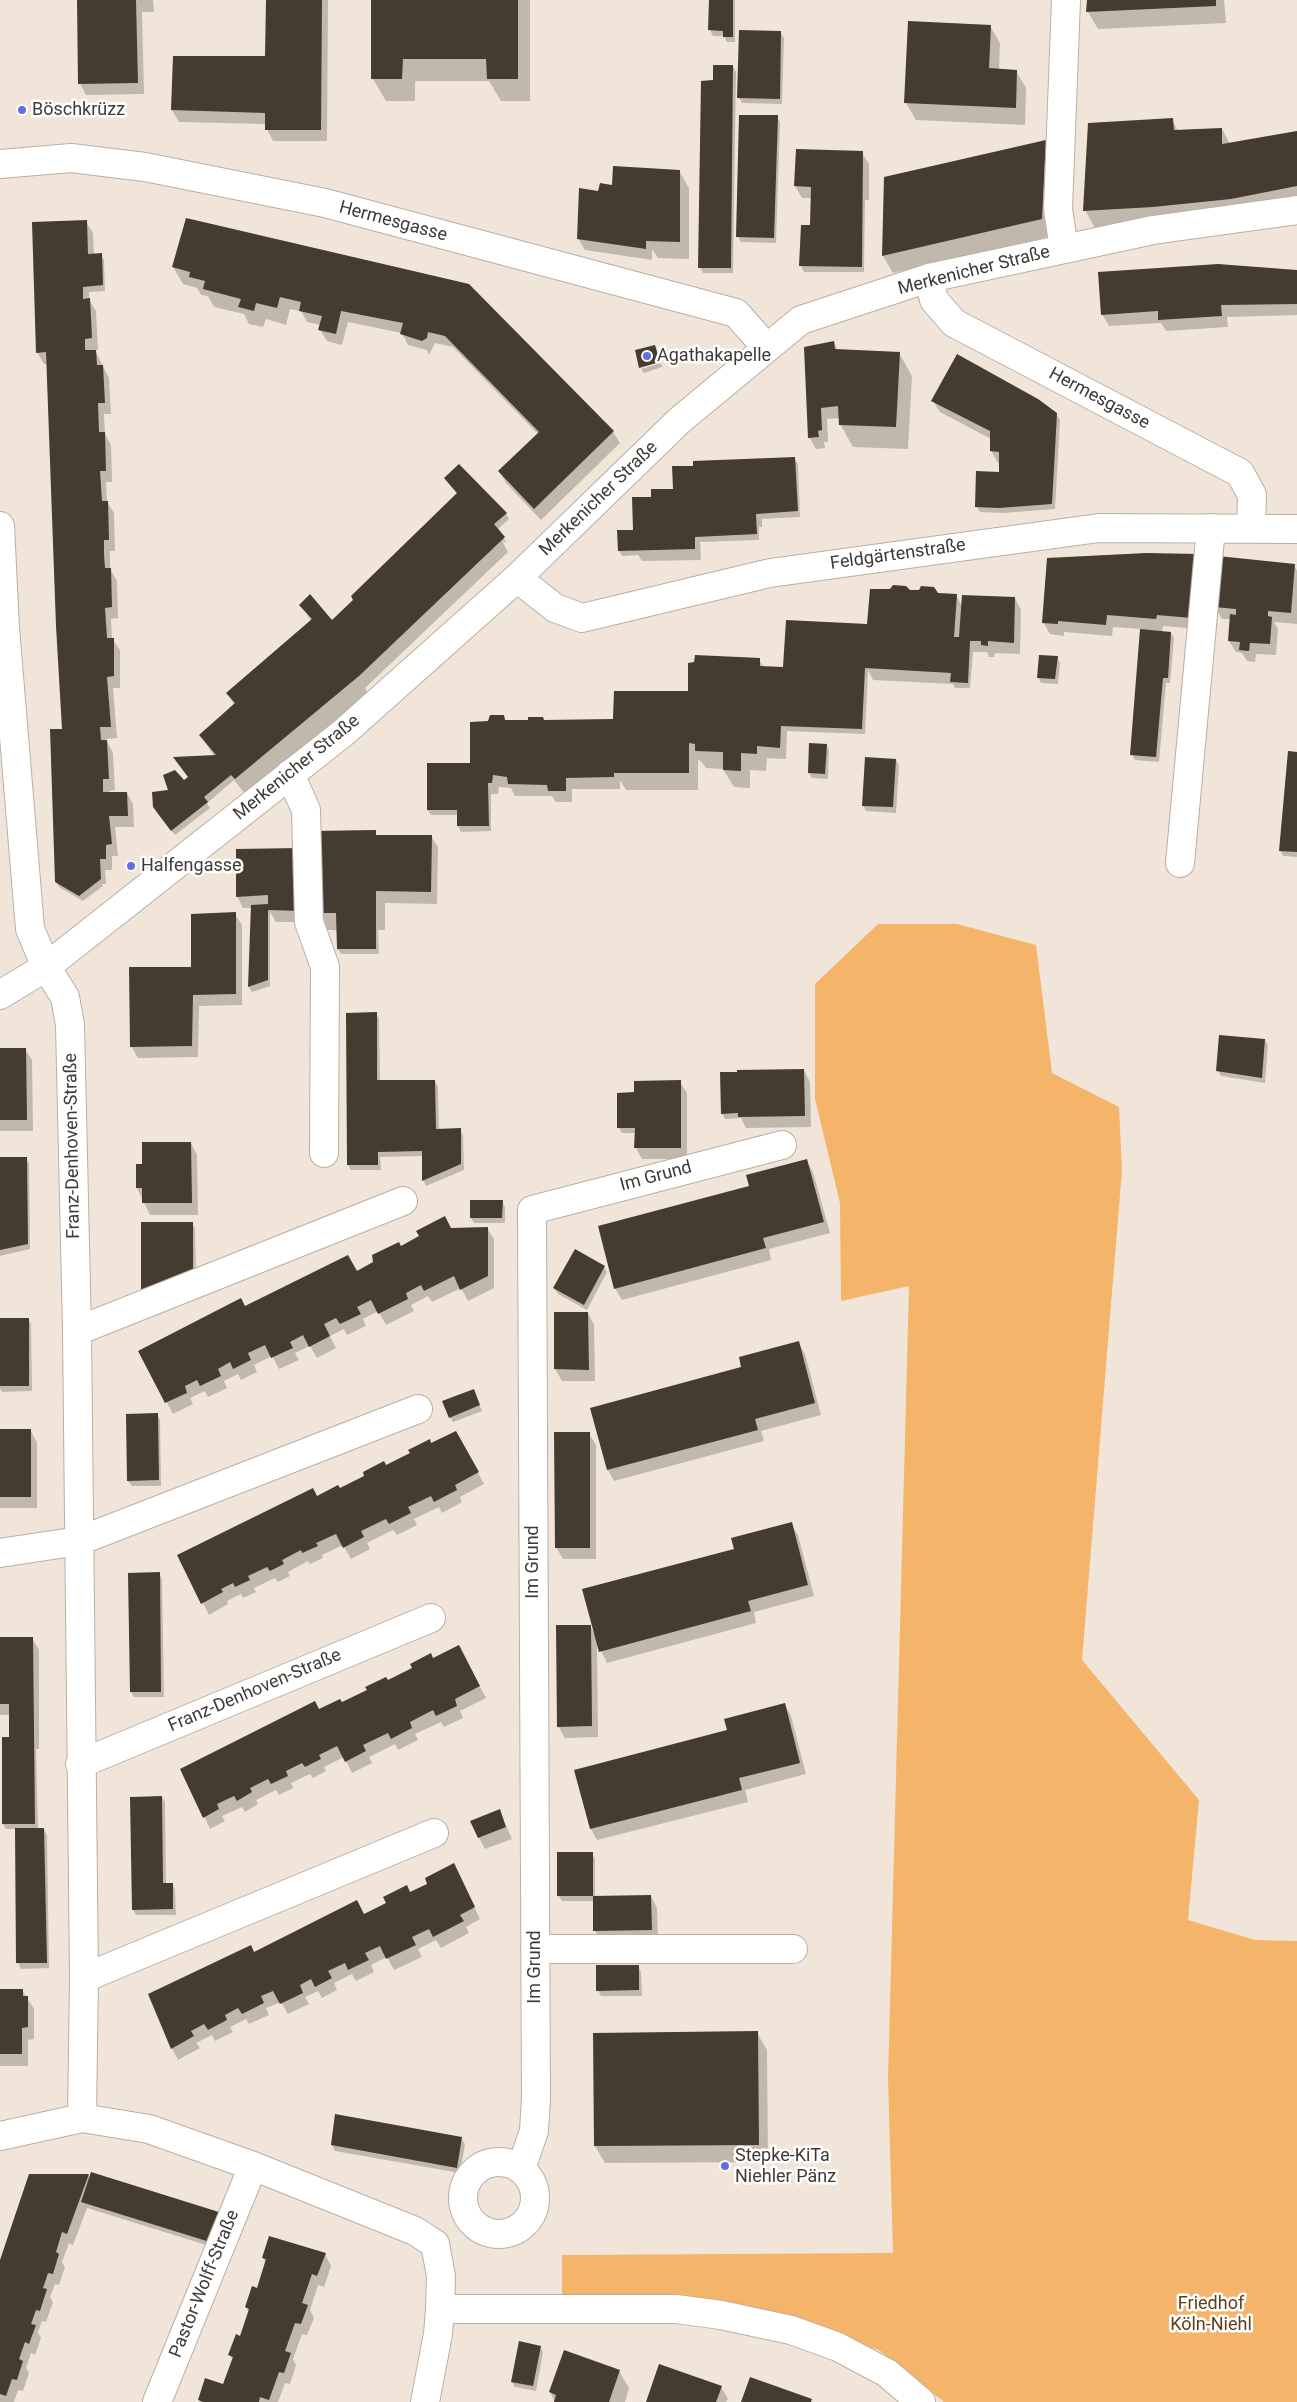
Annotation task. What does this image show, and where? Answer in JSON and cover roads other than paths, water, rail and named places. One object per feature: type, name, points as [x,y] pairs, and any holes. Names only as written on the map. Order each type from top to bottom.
[{"type":"street","points":[[1064,249],[1058,209],[1066,0]]},
{"type":"street","name":"Hermesgasse","points":[[0,164],[70,158],[146,167],[325,204],[736,313],[766,347]]},
{"type":"street","name":"Merkenicher Straße","points":[[0,995],[46,968],[343,733],[517,578],[680,420],[801,320],[929,278],[1153,230],[1297,210]]},
{"type":"street","name":"Hermesgasse","points":[[929,278],[934,300],[954,323],[1240,473],[1252,495],[1251,527]]},
{"type":"street","points":[[0,526],[3,628],[30,929],[46,968]]},
{"type":"street","name":"Feldgärtenstraße","points":[[517,578],[555,608],[582,618],[770,573],[1099,528],[1251,527],[1297,530]]},
{"type":"street","points":[[1180,863],[1211,528]]},
{"type":"street","points":[[290,774],[306,810],[309,922],[325,967],[324,1153]]},
{"type":"street","name":"Franz-Denhoven-Straße","points":[[46,968],[65,997],[70,1025],[77,1331],[80,1764],[84,1978],[82,2118]]},
{"type":"street","name":"Im Grund","points":[[521,2169],[534,2131],[536,2098],[532,1210],[782,1145]]},
{"type":"street","points":[[77,1331],[403,1201]]},
{"type":"street","points":[[0,1553],[79,1541],[418,1409]]},
{"type":"street","name":"Franz-Denhoven-Straße","points":[[80,1764],[430,1618]]},
{"type":"street","points":[[84,1978],[434,1833]]},
{"type":"street","points":[[535,1950],[793,1949]]},
{"type":"street","points":[[3,2142],[82,2118],[149,2130],[252,2166],[415,2231],[435,2244],[441,2276],[438,2334],[425,2402]]},
{"type":"street","points":[[488,2163],[511,2163],[521,2169],[529,2178],[534,2189],[535,2200],[532,2212],[521,2226],[505,2234],[494,2234],[482,2230],[473,2223],[466,2213],[464,2189],[469,2178],[477,2169],[488,2163]]},
{"type":"street","name":"Pastor-Wolff-Straße","points":[[157,2402],[252,2166]]},
{"type":"street","points":[[435,2244],[466,2213]]},
{"type":"street","points":[[440,2309],[676,2309],[720,2315],[791,2330],[838,2347],[886,2373],[921,2402]]},
{"type":"place","name":"Böschkrüzz","points":[[22,110]]},
{"type":"place","name":"Agathakapelle","points":[[647,356]]},
{"type":"place","name":"Halfengasse","points":[[131,866]]},
{"type":"place","name":"Stepke-KiTa Niehler Pänz","points":[[725,2166]]},
{"type":"park label","name":"Friedhof Köln-Niehl","points":[[1211,2314]]}]
